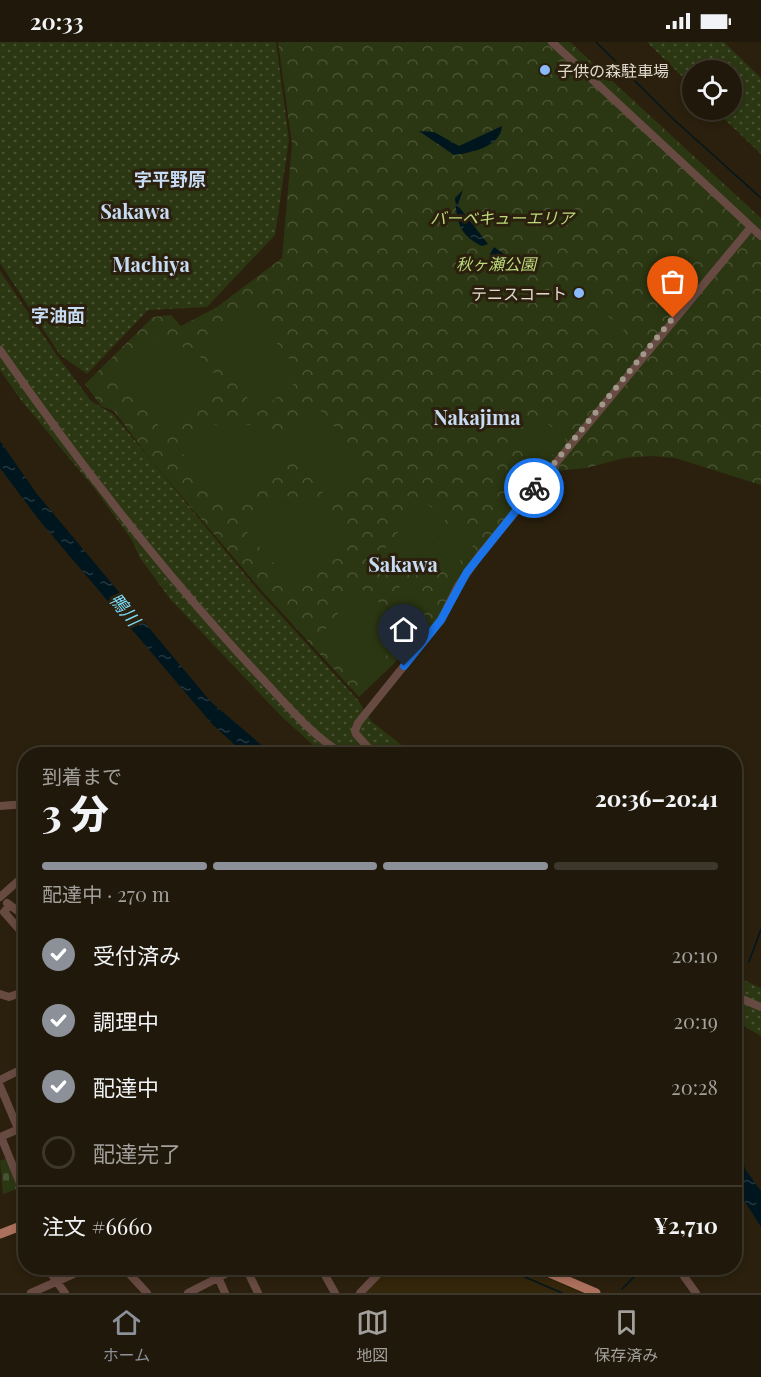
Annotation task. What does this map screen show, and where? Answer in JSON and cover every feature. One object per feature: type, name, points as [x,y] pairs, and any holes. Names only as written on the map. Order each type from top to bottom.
[{"type":"main road","points":[[0,1234],[18,1227]]},
{"type":"main road","points":[[554,1275],[596,1293]]},
{"type":"street","points":[[552,42],[761,236]]},
{"type":"street","points":[[367,747],[354,731],[358,723],[441,620],[458,586],[479,556],[668,324],[751,227]]},
{"type":"street","points":[[0,350],[93,480],[170,575],[228,642],[290,707],[335,747]]},
{"type":"street","points":[[0,807],[18,805]]},
{"type":"street","points":[[18,881],[0,897],[18,911]]},
{"type":"street","points":[[9,905],[4,912],[18,928]]},
{"type":"street","points":[[0,994],[9,997]]},
{"type":"street","points":[[0,1001],[18,994]]},
{"type":"street","points":[[742,999],[761,1007]]},
{"type":"street","points":[[0,1080],[18,1071]]},
{"type":"street","points":[[0,1086],[18,1121]]},
{"type":"street","points":[[18,1130],[0,1137],[18,1179]]},
{"type":"street","points":[[52,1275],[64,1293]]},
{"type":"street","points":[[31,1293],[72,1275]]},
{"type":"street","points":[[130,1275],[147,1293]]},
{"type":"street","points":[[188,1293],[222,1275]]},
{"type":"street","points":[[249,1275],[258,1293]]},
{"type":"street","points":[[326,1275],[335,1293]]},
{"type":"street","points":[[360,1293],[377,1275]]},
{"type":"street","points":[[683,1275],[696,1293]]},
{"type":"street","points":[[218,1277],[225,1293]]},
{"type":"shaded area","points":[[382,1275],[540,1275],[582,1293],[365,1293]]},
{"type":"green space","points":[[0,42],[276,42],[289,140],[275,235],[207,307],[148,310],[87,374],[60,355],[0,263]]},
{"type":"green space","name":"秋ヶ瀬公園","points":[[278,42],[570,42],[761,218],[761,485],[675,458],[652,456],[625,458],[586,468],[546,472],[494,535],[439,620],[359,697],[262,591],[150,459],[114,411],[101,406],[85,384],[153,317],[171,315],[181,326],[217,307],[282,258],[292,144]]},
{"type":"green space","points":[[647,42],[724,42],[761,78],[761,154],[725,120],[742,120],[742,60],[682,60],[682,76]]},
{"type":"green space","points":[[0,271],[91,401],[113,414],[256,588],[358,700],[371,721],[404,747],[315,747],[282,717],[171,600],[140,558],[132,540],[94,488],[21,400],[0,370]]},
{"type":"green space","name":"テニスコート","points":[[576,272],[600,290],[583,313],[559,295]]},
{"type":"green space","points":[[249,308],[303,376],[259,412],[204,344]]},
{"type":"green space","name":"テニスコート","points":[[602,311],[624,330],[611,344],[589,325]]},
{"type":"green space","points":[[151,343],[164,343],[192,351],[207,364],[220,383],[163,431],[116,374],[135,351]]},
{"type":"green space","points":[[320,410],[372,472],[333,505],[281,443]]},
{"type":"green space","points":[[542,419],[566,439],[548,460],[524,440]]},
{"type":"green space","points":[[227,421],[249,425],[264,431],[288,461],[229,508],[181,452],[197,431]]},
{"type":"green space","points":[[423,501],[446,519],[403,575],[379,556]]},
{"type":"green space","points":[[282,502],[306,504],[323,511],[336,523],[349,544],[295,587],[247,533],[262,514]]},
{"type":"green space","points":[[453,521],[477,541],[453,569],[429,549]]},
{"type":"green space","points":[[406,579],[430,598],[412,621],[388,602]]},
{"type":"green space","points":[[359,587],[409,626],[366,681],[316,641]]},
{"type":"green space","points":[[742,979],[761,988],[761,1036],[742,1025]]},
{"type":"green space","points":[[7,1158],[18,1186],[18,1188],[3,1194],[0,1161]]},
{"type":"water","points":[[502,126],[500,133],[491,144],[468,153],[454,155],[419,131],[434,132],[459,146]]},
{"type":"water","points":[[463,190],[458,204],[488,244],[482,246],[474,242],[464,232],[458,221],[455,198]]},
{"type":"water","points":[[494,247],[518,264],[517,270],[506,273],[498,270],[490,254]]},
{"type":"water","name":"鴨川","points":[[0,441],[37,494],[211,702],[264,747],[237,747],[212,724],[39,520],[0,468]]},
{"type":"water","points":[[742,1157],[745,1169],[761,1191],[761,1227],[742,1199]]},
{"type":"waterway","points":[[596,42],[671,117],[761,198]]},
{"type":"waterway","points":[[749,962],[761,929]]},
{"type":"waterway","points":[[520,1275],[562,1293]]},
{"type":"waterway","points":[[622,1289],[636,1275]]},
{"type":"way so far","points":[[534,488],[673,318]]},
{"type":"place","name":"子供の森駐車場","points":[[545,70]]},
{"type":"place","name":"テニスコート","points":[[579,293]]},
{"type":"district","name":"字平野原","points":[[170,179]]},
{"type":"district","name":"Sakawa","points":[[135,210]]},
{"type":"district","name":"Machiya","points":[[151,263]]},
{"type":"district","name":"字油面","points":[[58,315]]},
{"type":"district","name":"Nakajima","points":[[477,416]]},
{"type":"district","name":"Sakawa","points":[[403,563]]},
{"type":"route","points":[[404,666],[441,620],[467,572],[534,488]]},
{"type":"park label","name":"バーベキューエリア","points":[[502,217]]}]
